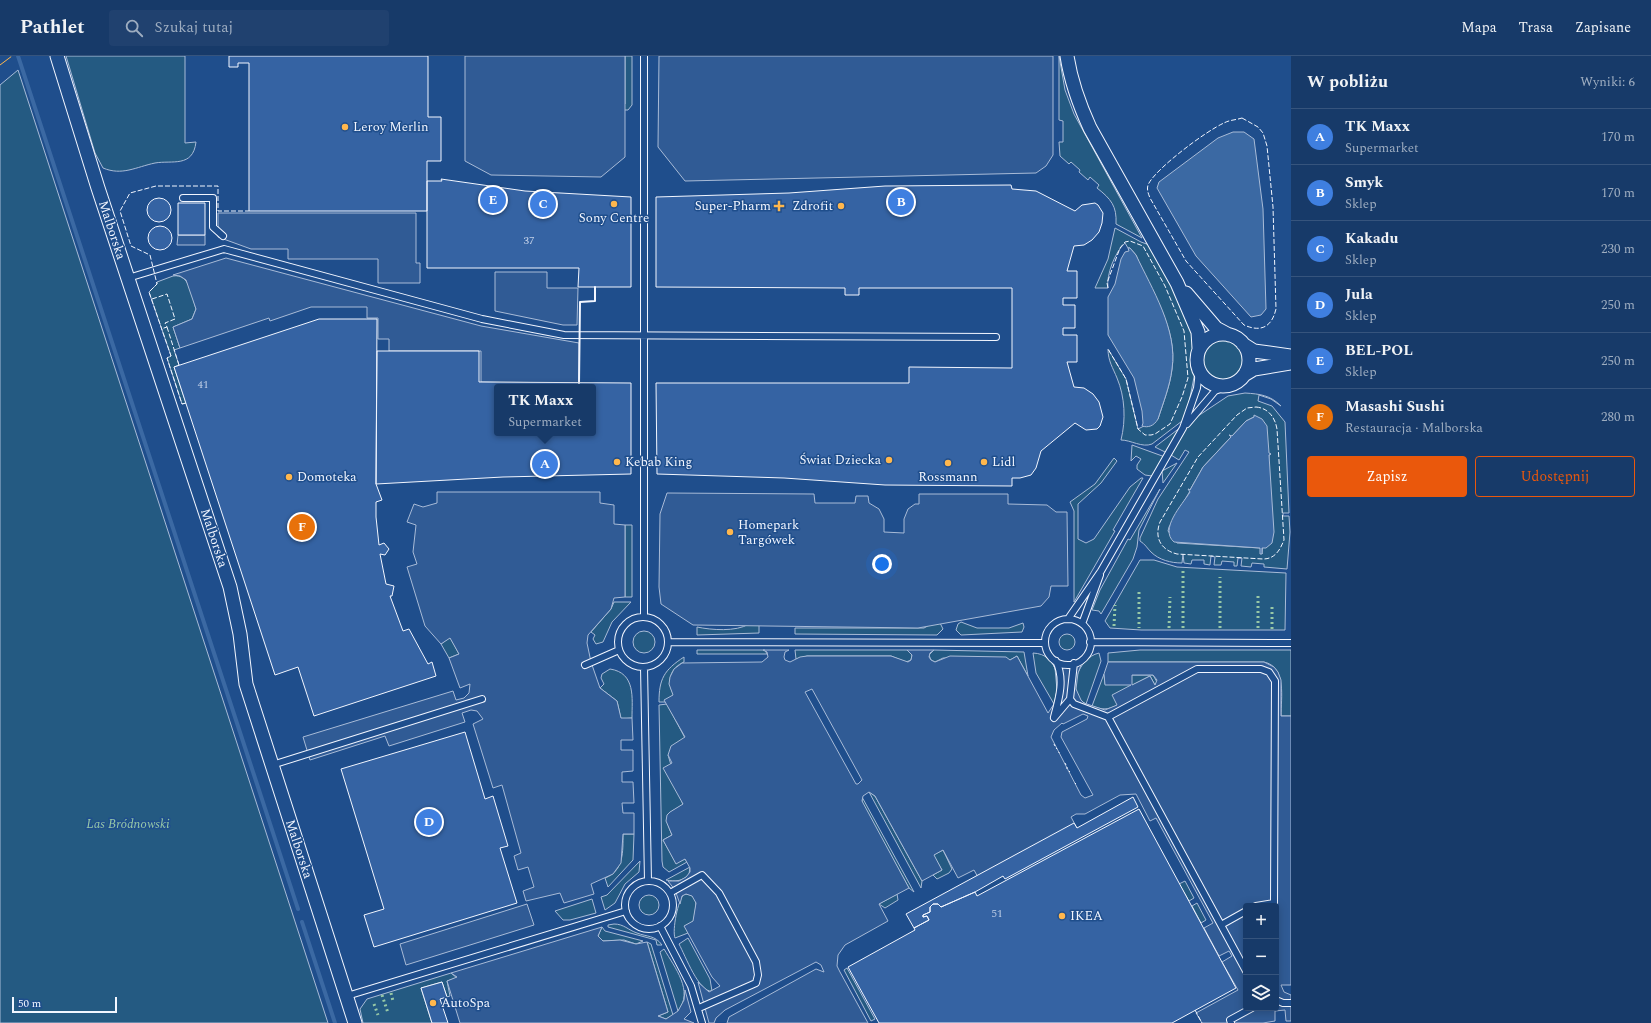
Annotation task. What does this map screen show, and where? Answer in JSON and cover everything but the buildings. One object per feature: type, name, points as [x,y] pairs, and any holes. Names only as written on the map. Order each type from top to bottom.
[{"type":"street","name":"Malborska","points":[[57,56],[128,278],[230,586],[240,634],[246,684],[355,1023]]},
{"type":"street","points":[[1068,56],[1070,79],[1090,128],[1177,283],[1198,332],[1200,348]]},
{"type":"street","points":[[1177,283],[1216,328],[1235,337],[1254,351],[1291,356]]},
{"type":"street","points":[[1229,335],[1213,336],[1206,340],[1200,348],[1196,359],[1199,371],[1210,383],[1227,386],[1239,380],[1254,369],[1291,363]]},
{"type":"street","points":[[1243,344],[1248,356],[1247,370],[1244,375]]},
{"type":"lane","points":[[644,56],[644,617]]},
{"type":"lane","points":[[183,198],[213,198],[213,227],[223,236]]},
{"type":"lane","points":[[128,278],[224,249],[482,319],[564,335],[996,338]]},
{"type":"lane","points":[[1068,619],[1101,571],[1183,428],[1199,381],[1199,371]]},
{"type":"lane","points":[[1183,428],[1208,398],[1219,389],[1227,386]]},
{"type":"lane","points":[[1082,624],[1101,571]]},
{"type":"lane","points":[[644,617],[653,619],[666,630],[668,642],[665,655],[659,662],[644,667],[636,666],[628,662],[619,650],[618,641],[622,628],[628,622],[644,617]]},
{"type":"lane","points":[[1056,661],[1068,664],[1074,663],[1086,655],[1090,642],[1088,632],[1082,624],[1068,619],[1058,621],[1052,625],[1046,635],[1045,643],[1048,653],[1056,661],[1059,667],[1061,686],[1054,718],[1070,699],[1074,663]]},
{"type":"lane","points":[[668,642],[1045,643]]},
{"type":"lane","points":[[1090,642],[1291,643]]},
{"type":"lane","points":[[585,665],[619,650]]},
{"type":"lane","points":[[644,667],[648,881]]},
{"type":"lane","points":[[1108,717],[1197,669],[1261,669],[1272,675],[1275,681],[1274,903]]},
{"type":"lane","points":[[272,765],[482,699]]},
{"type":"lane","points":[[1070,699],[1074,704],[1108,717],[1243,965]]},
{"type":"lane","points":[[670,893],[702,875],[719,893],[756,962],[758,975],[756,983],[699,1008]]},
{"type":"lane","points":[[648,881],[661,884],[670,893],[673,902],[672,911],[667,920],[660,926],[649,928],[638,926],[629,918],[625,903],[630,890],[640,882],[648,881]]},
{"type":"lane","points":[[347,996],[626,911]]},
{"type":"lane","points":[[1221,925],[1243,913]]},
{"type":"lane","points":[[660,926],[683,968],[699,1008],[702,1023]]},
{"type":"lane","points":[[1279,1001],[1291,1003]]},
{"type":"lane","points":[[1224,1023],[1231,1021],[1247,1011]]},
{"type":"green space","points":[[66,56],[185,56],[185,143],[196,142],[191,156],[181,161],[155,163],[123,171],[103,168],[95,153]]},
{"type":"green space","points":[[625,56],[632,56],[632,105],[628,110],[618,110],[617,105],[625,104]]},
{"type":"green space","points":[[1059,56],[1065,90],[1074,114],[1142,238],[1116,224],[1115,212],[1112,203],[1097,188],[1099,185],[1090,177],[1088,180],[1071,162],[1069,164],[1060,156],[1059,142],[1063,142],[1063,121],[1059,120]]},
{"type":"green space","name":"Las Bródnowski","points":[[18,70],[328,1023],[0,1023],[0,85]]},
{"type":"green space","points":[[1115,228],[1141,242],[1155,247],[1203,337],[1219,330],[1233,331],[1243,339],[1250,350],[1252,362],[1249,374],[1240,384],[1225,389],[1216,389],[1211,387],[1195,372],[1186,418],[1152,444],[1148,445],[1121,440],[1124,425],[1122,393],[1110,361],[1108,349],[1126,379],[1138,429],[1158,419],[1168,388],[1172,369],[1173,354],[1171,339],[1162,310],[1136,255],[1125,243],[1121,247],[1112,264],[1108,277],[1108,288],[1095,288],[1108,259]]},
{"type":"green space","points":[[173,276],[179,276],[187,282],[196,309],[192,319],[173,327],[180,348],[174,350],[179,365],[174,367],[186,403],[182,404],[167,358],[171,356],[149,292],[157,284],[157,282]]},
{"type":"green space","points":[[1245,393],[1260,395],[1273,399],[1281,406],[1271,399],[1259,395],[1258,401],[1272,406],[1285,422],[1289,513],[1283,513],[1283,516],[1289,516],[1290,532],[1287,569],[1264,567],[1264,564],[1252,563],[1251,567],[1241,566],[1242,558],[1238,558],[1237,566],[1234,566],[1234,562],[1222,561],[1221,565],[1214,565],[1215,557],[1211,556],[1210,565],[1204,564],[1204,560],[1192,560],[1191,564],[1184,563],[1183,554],[1182,563],[1169,562],[1154,555],[1140,541],[1158,499],[1189,452],[1185,450],[1179,460],[1171,455],[1188,425],[1195,418],[1228,396]],"holes":[[[1254,417],[1269,454],[1271,454],[1269,455],[1262,554],[1260,548],[1177,543],[1168,531],[1169,527],[1190,491],[1188,489],[1190,490],[1203,467],[1231,437],[1229,435],[1232,436],[1246,421]]]},
{"type":"green space","points":[[1181,427],[1167,453],[1155,447]]},
{"type":"green space","points":[[1132,445],[1165,457],[1152,476],[1145,475],[1137,469],[1137,465],[1141,459],[1136,456],[1131,461]]},
{"type":"green space","points":[[1114,458],[1117,461],[1101,483],[1078,504],[1078,539],[1086,543],[1094,539],[1130,487],[1143,478],[1113,530],[1115,531],[1074,602],[1074,511],[1070,502],[1095,484]]},
{"type":"green space","points":[[1177,463],[1163,483],[1162,471]]},
{"type":"green space","points":[[1160,489],[1139,530],[1137,547],[1133,559],[1101,614],[1099,611],[1092,610],[1100,590],[1128,539],[1130,540]]},
{"type":"green space","points":[[625,525],[632,525],[632,597],[625,597]]},
{"type":"green space","points":[[1140,560],[1154,560],[1177,567],[1286,573],[1285,630],[1141,630],[1110,628],[1105,621]]},
{"type":"green space","points":[[614,602],[631,602],[612,622],[603,642],[596,644],[593,639],[595,635],[591,632],[611,609]]},
{"type":"green space","points":[[935,622],[940,623],[943,629],[937,635],[795,634],[795,628],[924,628]]},
{"type":"green space","points":[[961,622],[977,628],[1009,628],[1023,623],[1024,627],[1022,632],[961,635],[956,630],[958,624]]},
{"type":"green space","points":[[749,624],[759,625],[759,633],[697,635],[697,627],[709,629],[731,629],[744,627]]},
{"type":"green space","points":[[644,631],[652,634],[655,642],[652,650],[644,653],[636,650],[633,642],[636,634]]},
{"type":"green space","points":[[1067,634],[1073,636],[1075,642],[1073,648],[1067,650],[1061,648],[1059,642],[1061,636]]},
{"type":"green space","points":[[450,637],[459,654],[449,658],[441,644]]},
{"type":"green space","points":[[697,650],[765,650],[767,654],[697,654]]},
{"type":"green space","points":[[795,650],[907,650],[912,655],[911,660],[906,662],[891,656],[807,656],[796,659]]},
{"type":"green space","points":[[934,650],[1024,652],[1028,676],[1017,656],[1010,660],[943,658],[935,662],[931,660],[929,655]]},
{"type":"green space","points":[[1140,650],[1291,650],[1291,716],[1281,716],[1281,684],[1276,670],[1271,665],[1264,662],[1108,662],[1108,653]]},
{"type":"green space","points":[[1033,653],[1042,655],[1048,659],[1053,664],[1056,671],[1057,688],[1054,704],[1036,673]]},
{"type":"green space","points":[[1099,653],[1101,661],[1086,704],[1076,693],[1077,677],[1085,662],[1091,656]]},
{"type":"green space","points":[[684,657],[684,662],[675,668],[671,676],[670,685],[674,695],[665,700],[665,702],[659,702],[660,687],[664,676],[672,666]]},
{"type":"green space","points":[[610,669],[618,671],[628,681],[632,695],[632,718],[621,719],[617,701],[600,688],[604,684],[601,678],[602,674]]},
{"type":"green space","points":[[1104,674],[1105,684],[1131,675],[1153,675],[1157,682],[1155,685],[1150,676],[1113,695],[1118,705],[1108,709],[1102,709],[1092,706]]},
{"type":"green space","points":[[667,704],[685,738],[668,755],[683,805],[670,813],[668,816],[667,820],[672,835],[663,840],[676,863],[685,859],[687,862],[669,872],[663,867],[662,861],[659,705]]},
{"type":"green space","points":[[869,792],[875,796],[922,881],[921,888]]},
{"type":"green space","points":[[862,797],[914,892],[909,888],[862,803]]},
{"type":"green space","points":[[623,834],[634,834],[633,860],[608,887],[605,878],[616,871],[619,865],[623,847]]},
{"type":"green space","points":[[943,850],[952,869],[949,873],[937,879],[933,875],[942,870],[933,855]]},
{"type":"green space","points":[[640,861],[639,872],[625,884],[615,903],[605,910],[601,897],[607,895]]},
{"type":"green space","points":[[690,867],[689,874],[682,880],[666,880]]},
{"type":"green space","points":[[1185,881],[1194,898],[1189,901],[1179,884]]},
{"type":"green space","points":[[684,894],[690,895],[695,900],[696,908],[694,921],[685,926],[688,933],[675,938],[674,929],[676,915]]},
{"type":"green space","points":[[897,894],[898,900],[885,908],[879,904]]},
{"type":"green space","points":[[645,895],[653,895],[659,901],[659,909],[653,915],[645,915],[639,909],[639,901]]},
{"type":"green space","points":[[592,899],[596,913],[570,920],[563,920],[555,911]]},
{"type":"green space","points":[[1197,903],[1206,920],[1201,923],[1192,906]]},
{"type":"green space","points":[[608,925],[621,925],[637,933],[657,939],[662,945],[657,945],[656,940],[608,927]]},
{"type":"green space","points":[[602,927],[605,931],[643,941],[636,944],[624,940],[603,941],[598,936]]},
{"type":"green space","points":[[688,938],[710,979],[712,991],[707,990],[697,980],[679,944]]},
{"type":"green space","points":[[647,942],[651,944],[673,1015],[666,1019],[658,1016],[668,1012]]},
{"type":"green space","points":[[664,949],[684,988],[684,996],[678,1011],[660,952]]},
{"type":"green space","points":[[847,968],[875,1019],[871,1021],[844,970]]},
{"type":"green space","points":[[451,973],[457,978],[447,981],[450,996],[447,997],[442,982],[421,988],[432,1023],[363,1023],[360,1009],[367,999]]},
{"type":"shaded area","points":[[465,56],[625,56],[625,157],[601,177],[491,175],[465,161]]},
{"type":"shaded area","points":[[659,56],[1053,56],[1053,155],[1046,166],[1036,173],[685,181],[658,147]]},
{"type":"shaded area","points":[[1233,132],[1244,132],[1254,139],[1263,209],[1266,309],[1261,315],[1251,317],[1196,256],[1157,188],[1159,182],[1218,138]]},
{"type":"shaded area","points":[[218,213],[416,213],[416,263],[420,263],[420,283],[378,283],[378,259],[288,259],[288,249],[251,249],[218,237]]},
{"type":"shaded area","points":[[178,235],[205,235],[205,245],[177,245]]},
{"type":"shaded area","points":[[1128,248],[1130,248],[1136,255],[1162,310],[1171,340],[1173,354],[1170,382],[1158,419],[1149,427],[1142,426],[1142,411],[1134,378],[1108,335],[1108,297],[1115,284],[1121,259],[1125,252],[1129,251]]},
{"type":"shaded area","points":[[226,258],[481,326],[579,343],[579,383],[481,382],[481,351],[389,351],[389,339],[378,339],[378,318],[367,318],[367,307],[311,307],[270,321],[269,318],[180,348],[173,327],[192,319],[196,309],[186,280],[180,276],[173,275]]},
{"type":"shaded area","points":[[495,272],[547,272],[547,288],[578,288],[577,325],[563,325],[495,311]]},
{"type":"shaded area","points":[[1254,415],[1262,419],[1267,426],[1269,453],[1271,454],[1269,455],[1274,532],[1272,543],[1266,548],[1262,548],[1262,554],[1260,554],[1260,548],[1174,542],[1170,537],[1170,524],[1177,510],[1190,492],[1188,489],[1190,490],[1203,467],[1231,437],[1229,435],[1232,436],[1246,421],[1254,417]]},
{"type":"shaded area","points":[[437,492],[600,492],[600,503],[614,505],[614,524],[625,525],[625,597],[614,598],[611,609],[588,635],[587,643],[591,662],[600,688],[617,701],[621,718],[632,718],[633,740],[621,740],[621,750],[633,750],[633,771],[622,772],[622,782],[633,782],[634,803],[622,803],[623,813],[634,813],[634,834],[623,834],[621,863],[613,874],[591,884],[594,894],[564,903],[560,893],[526,901],[523,891],[534,887],[528,867],[518,870],[514,856],[521,853],[502,785],[493,788],[473,724],[483,719],[477,711],[471,710],[462,713],[465,722],[389,746],[385,736],[310,760],[303,737],[453,691],[456,700],[464,698],[469,693],[470,684],[460,688],[449,658],[459,654],[450,638],[441,644],[425,626],[407,567],[417,564],[413,552],[416,525],[407,522],[414,504],[423,507],[437,503]]},
{"type":"shaded area","points":[[667,493],[814,494],[815,503],[855,503],[856,496],[868,496],[869,503],[879,509],[884,519],[884,532],[904,533],[904,519],[908,509],[915,504],[919,504],[919,494],[1008,494],[1008,504],[1047,505],[1056,512],[1067,512],[1068,586],[1051,586],[1049,597],[1041,606],[918,628],[693,625],[661,604],[659,587],[660,514]]},
{"type":"shaded area","points":[[763,650],[789,650],[785,652],[784,657],[785,660],[790,662],[800,657],[807,656],[891,656],[908,662],[911,660],[912,655],[907,650],[934,650],[930,653],[929,657],[935,662],[950,656],[1006,657],[1010,660],[1017,656],[1048,713],[1054,704],[1057,690],[1055,668],[1052,663],[1061,667],[1069,668],[1082,663],[1078,673],[1076,689],[1081,700],[1084,703],[1105,710],[1117,705],[1112,695],[1131,685],[1105,685],[1104,674],[1108,662],[1264,662],[1274,667],[1281,680],[1281,716],[1291,716],[1291,985],[1281,985],[1284,992],[1291,995],[1291,1021],[1286,1021],[1285,1010],[1279,1011],[1279,903],[1243,903],[1243,1011],[1275,1011],[1275,1021],[1263,1023],[1202,1023],[1196,1013],[1238,990],[1222,962],[1232,956],[1229,951],[1219,956],[1204,928],[1213,923],[1156,818],[1150,821],[1136,794],[1120,795],[1085,814],[1076,814],[1071,817],[1077,828],[980,881],[974,870],[958,878],[943,850],[934,855],[942,870],[922,881],[875,796],[869,792],[863,796],[862,801],[909,888],[879,904],[888,921],[845,945],[838,955],[837,966],[868,1023],[727,1023],[729,1017],[816,969],[824,972],[821,965],[816,962],[725,1010],[716,1018],[714,1023],[709,1023],[698,982],[709,992],[720,986],[712,977],[684,926],[693,921],[696,903],[692,896],[686,894],[682,896],[680,904],[675,890],[668,881],[679,881],[686,877],[690,872],[690,868],[685,859],[676,864],[663,840],[672,835],[666,821],[667,815],[683,804],[663,768],[672,763],[668,755],[671,746],[685,737],[664,700],[673,695],[669,684],[670,677],[674,669],[682,663],[762,662],[768,657],[767,652]],"holes":[[[1132,675],[1153,675],[1157,680],[1155,685],[1150,676],[1132,685]],[[812,689],[862,780],[858,784],[856,784],[805,692]],[[1083,714],[1088,716],[1087,719],[1062,732],[1061,737],[1093,795],[1085,798],[1081,795],[1051,737],[1054,730],[1062,723],[1063,724]]]},
{"type":"shaded area","points":[[527,904],[534,925],[406,965],[400,944]]},
{"type":"shaded area","points":[[602,927],[598,936],[603,941],[620,940],[636,944],[647,942],[668,1012],[658,1016],[666,1019],[678,1011],[684,1000],[685,990],[691,1012],[684,1019],[694,1023],[460,1023],[447,981],[457,977],[451,973]]},
{"type":"waterway","points":[[18,56],[298,909]]},
{"type":"waterway","points":[[302,922],[335,1023]]},
{"type":"hedge","points":[[1183,571],[1183,629]]},
{"type":"hedge","points":[[1220,577],[1220,628]]},
{"type":"hedge","points":[[1139,592],[1139,628]]},
{"type":"hedge","points":[[1258,593],[1258,628]]},
{"type":"hedge","points":[[1169,628],[1170,597]]},
{"type":"hedge","points":[[1272,604],[1272,629]]},
{"type":"hedge","points":[[1114,626],[1115,605]]},
{"type":"hedge","points":[[391,993],[393,1001]]},
{"type":"hedge","points":[[382,995],[388,1013]]},
{"type":"hedge","points":[[374,1004],[378,1015]]},
{"type":"fence","points":[[1242,118],[1258,127],[1263,133],[1267,146],[1273,207],[1276,309],[1269,324],[1261,328],[1244,325],[1186,261],[1150,198],[1148,190],[1148,185],[1154,176],[1183,150],[1216,127],[1228,121],[1242,118]]},
{"type":"fence","points":[[186,403],[182,404],[167,358],[171,356],[149,292],[157,284],[150,255],[131,246],[120,211],[130,193],[156,186],[218,186],[218,211],[249,211]]},
{"type":"fence","points":[[1108,288],[1107,283],[1120,248],[1125,242],[1130,241],[1143,246],[1165,286],[1184,331],[1188,378],[1182,397],[1170,424],[1151,435],[1145,435],[1138,429],[1126,379],[1108,349]]},
{"type":"fence","points":[[152,299],[167,294],[175,319],[165,323],[167,327],[161,329]]},
{"type":"fence","points":[[167,327],[179,365]]},
{"type":"fence","points":[[1256,407],[1264,409],[1273,417],[1277,429],[1284,540],[1281,547],[1274,556],[1267,559],[1177,554],[1167,550],[1160,542],[1158,528],[1160,522],[1198,457],[1237,415],[1247,408],[1256,407]]},
{"type":"fence","points":[[1195,1010],[1202,1023]]},
{"type":"wall","points":[[579,383],[580,302],[595,301],[595,287]]},
{"type":"power","points":[[0,65],[12,56]]},
{"type":"place","name":"Leroy Merlin","points":[[345,127]]},
{"type":"place","name":"BEL-POL","points":[[493,200]]},
{"type":"place","name":"Smyk","points":[[901,202]]},
{"type":"place","name":"Kakadu","points":[[543,204]]},
{"type":"place","name":"Sony Centre","points":[[614,204]]},
{"type":"place","name":"Super-Pharm","points":[[779,206]]},
{"type":"place","name":"Zdrofit","points":[[841,206]]},
{"type":"place","name":"Świat Dziecka","points":[[889,460]]},
{"type":"place","name":"Kebab King","points":[[617,462]]},
{"type":"place","name":"Lidl","points":[[984,462]]},
{"type":"place","name":"Rossmann","points":[[948,463]]},
{"type":"place","name":"TK Maxx","points":[[545,464]]},
{"type":"place","name":"Domoteka","points":[[289,477]]},
{"type":"place","name":"Masashi Sushi","points":[[302,527]]},
{"type":"place","name":"Homepark Targówek","points":[[730,532]]},
{"type":"place","name":"Jula","points":[[429,822]]},
{"type":"place","name":"IKEA","points":[[1062,916]]},
{"type":"place","name":"AutoSpa","points":[[433,1003]]}]
